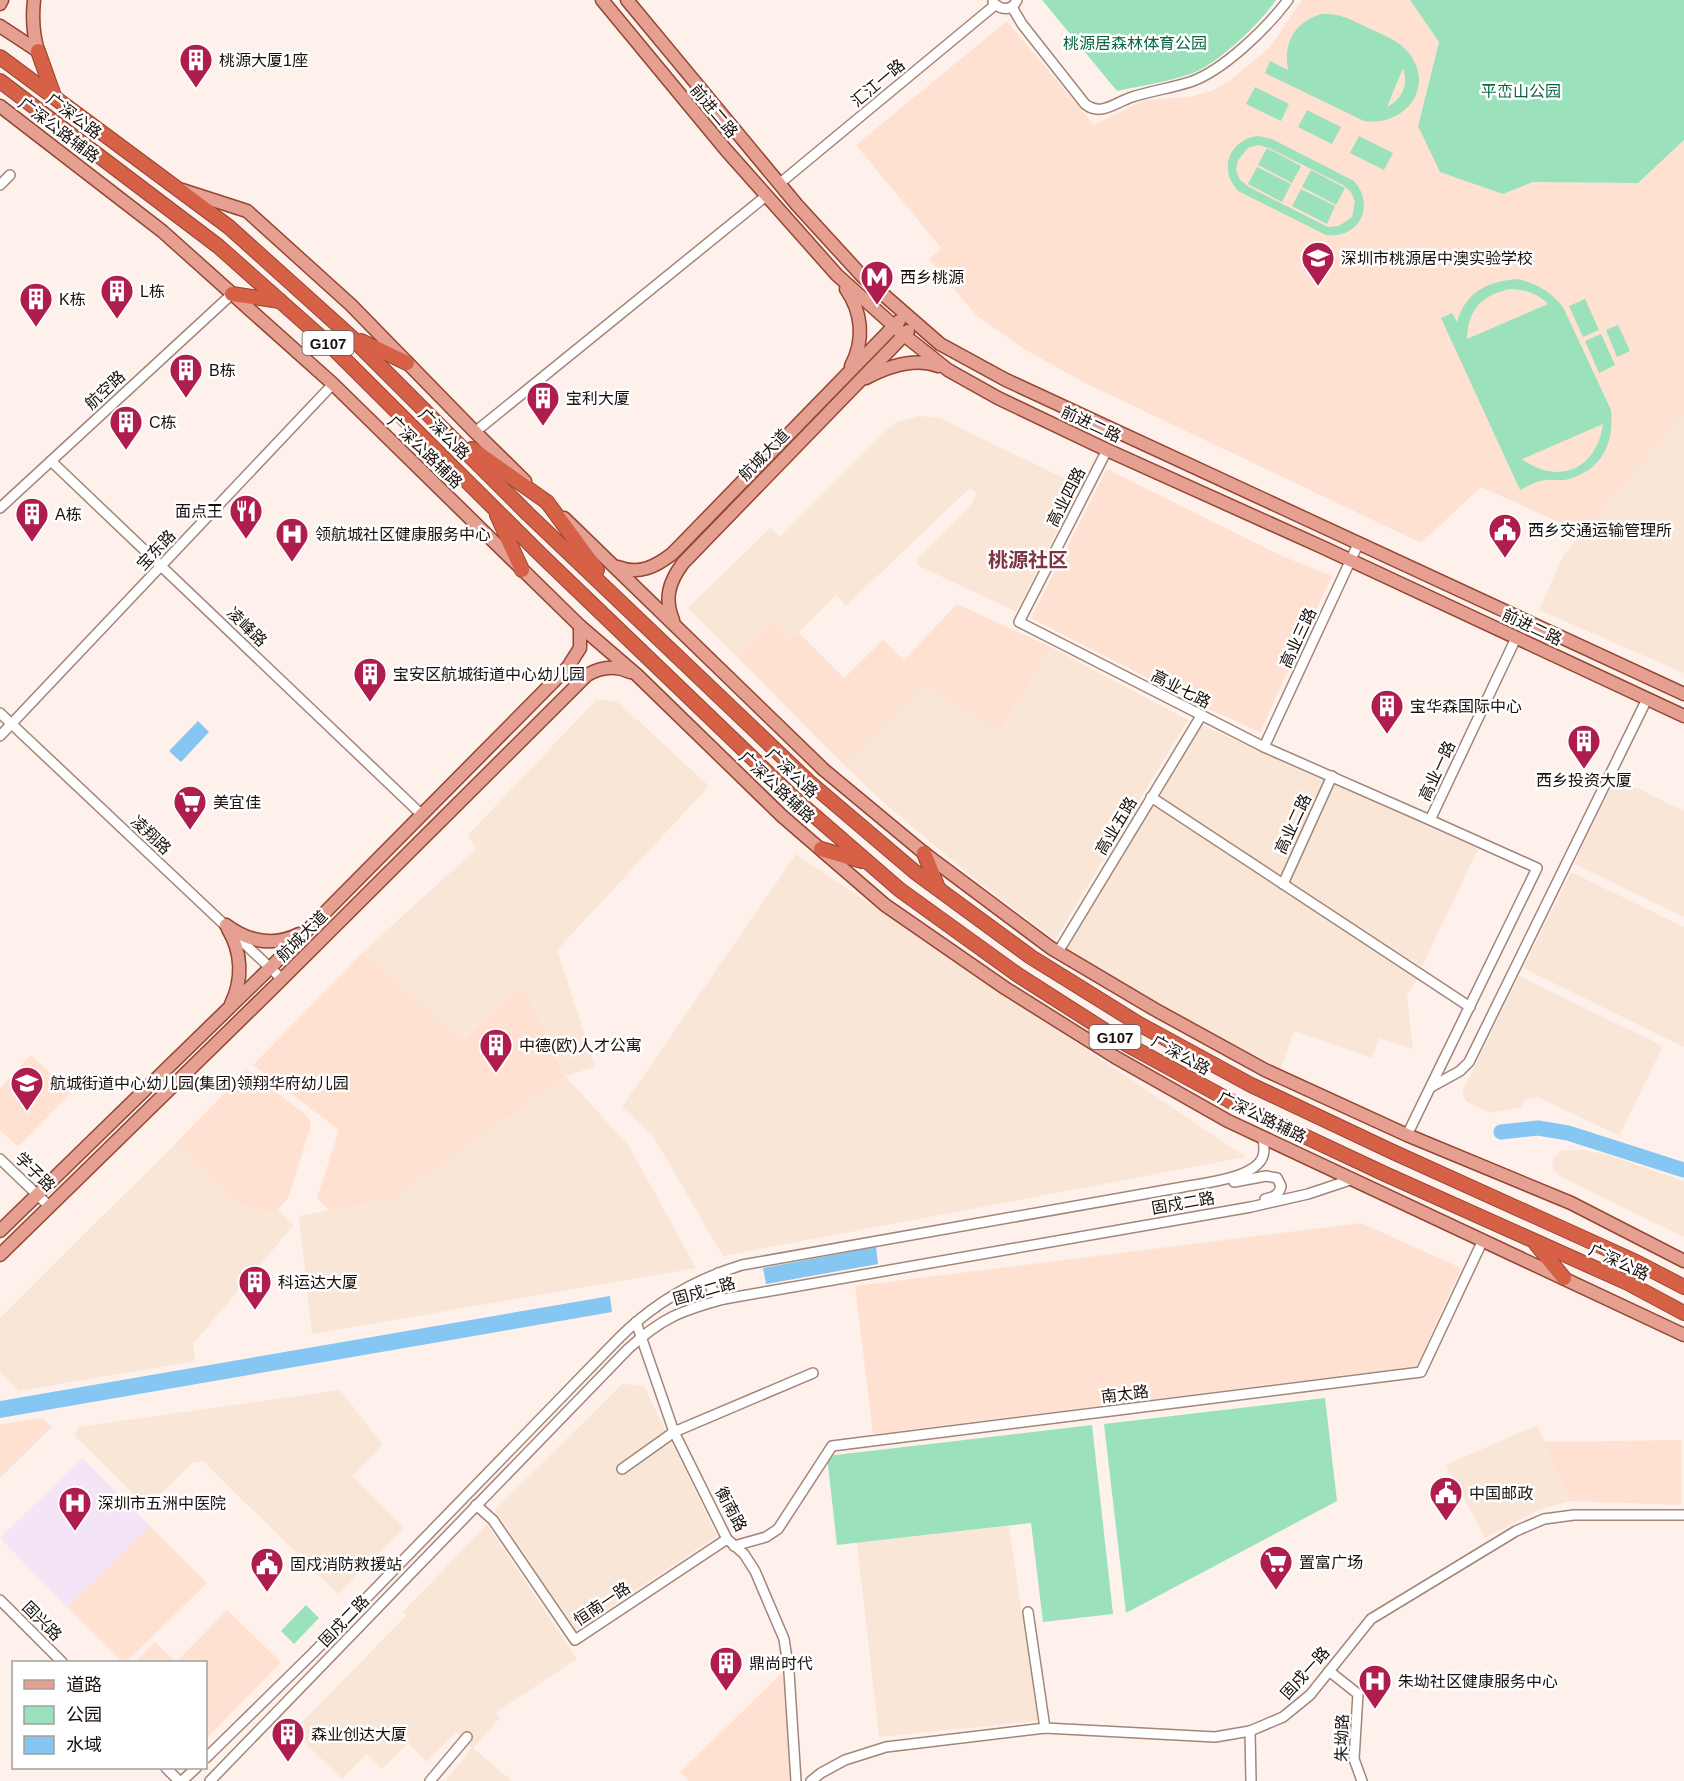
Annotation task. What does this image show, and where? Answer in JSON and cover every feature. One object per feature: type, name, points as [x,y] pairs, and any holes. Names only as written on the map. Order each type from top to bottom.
[{"type":"highway","points":[[38,51],[54,98]]},
{"type":"highway","name":"广深公路","points":[[0,57],[229,227],[350,336],[528,514],[808,782],[939,890],[1031,957],[1139,1024],[1251,1085],[1636,1262],[1684,1287]]},
{"type":"highway","name":"广深公路","points":[[0,81],[218,246],[281,301],[333,348],[494,508],[794,798],[900,890],[1018,975],[1126,1044],[1236,1104],[1628,1283],[1684,1313]]},
{"type":"highway","points":[[232,294],[281,301]]},
{"type":"highway","points":[[350,336],[407,363]]},
{"type":"highway","points":[[440,426],[547,502],[620,600]]},
{"type":"highway","points":[[494,508],[522,570]]},
{"type":"highway","points":[[821,849],[867,862]]},
{"type":"highway","points":[[924,853],[939,890]]},
{"type":"highway","points":[[1533,1240],[1564,1278]]},
{"type":"main road","points":[[34,0],[33,35],[38,51]]},
{"type":"main road","name":"前进二路","points":[[602,0],[766,196],[837,275],[894,327],[948,370],[998,398],[1107,450],[1350,560],[1684,716]]},
{"type":"main road","name":"前进二路","points":[[627,0],[779,184],[855,269],[940,344],[985,370],[1684,694]]},
{"type":"main road","points":[[0,26],[38,51]]},
{"type":"main road","name":"广深公路辅路","points":[[0,106],[162,231],[333,384],[580,626],[637,675],[782,816],[885,905],[1005,988],[1115,1057],[1228,1121],[1684,1335]]},
{"type":"main road","points":[[177,189],[247,211],[351,305],[474,432],[825,770],[924,853],[1058,952],[1154,1009],[1265,1070],[1407,1136],[1571,1203],[1684,1261]]},
{"type":"main road","points":[[837,275],[856,306],[860,333],[854,360],[845,376]]},
{"type":"main road","name":"航城大道","points":[[614,566],[627,570],[649,569],[672,554],[905,315]]},
{"type":"main road","name":"航城大道","points":[[675,624],[669,610],[668,598],[675,574],[683,563],[915,323]]},
{"type":"main road","points":[[855,386],[878,372],[905,364],[932,364],[948,370]]},
{"type":"main road","name":"航城大道","points":[[0,1231],[271,967],[527,709],[576,657],[581,637],[580,626]]},
{"type":"main road","name":"航城大道","points":[[0,1255],[282,979],[587,675],[602,668],[620,668],[637,675]]},
{"type":"main road","points":[[527,709],[535,706],[540,709],[543,716],[540,722]]},
{"type":"main road","points":[[226,926],[246,938],[269,942],[292,938],[313,925]]},
{"type":"main road","points":[[226,926],[232,936],[239,960],[238,986],[228,1009]]},
{"type":"street","points":[[994,2],[1005,9],[1015,3],[1022,24],[1085,104],[1098,110],[1148,92],[1192,81],[1217,67],[1248,43],[1275,17],[1288,0]]},
{"type":"street","name":"汇江一路","points":[[779,184],[994,2]]},
{"type":"street","points":[[0,185],[10,175]]},
{"type":"street","points":[[474,432],[766,196]]},
{"type":"street","name":"航空路","points":[[0,508],[232,294]]},
{"type":"street","name":"宝东路","points":[[0,736],[333,384]]},
{"type":"street","name":"高业四路","points":[[1019,622],[1107,450]]},
{"type":"street","name":"凌峰路","points":[[51,461],[422,815]]},
{"type":"street","name":"高业三路","points":[[1264,747],[1359,542]]},
{"type":"street","name":"高业七路","points":[[1019,622],[1201,716],[1332,777]]},
{"type":"street","name":"高业一路","points":[[1332,777],[1431,820],[1516,638]]},
{"type":"street","points":[[1431,1087],[1460,1071],[1469,1062],[1647,699]]},
{"type":"street","name":"凌翔路","points":[[0,713],[282,979]]},
{"type":"street","name":"高业五路","points":[[1058,952],[1201,716]]},
{"type":"street","name":"高业二路","points":[[1282,884],[1332,777]]},
{"type":"street","points":[[1151,797],[1470,1006]]},
{"type":"street","points":[[1407,1136],[1537,868],[1431,820]]},
{"type":"street","name":"固戍二路","points":[[207,1757],[312,1654],[636,1322],[670,1297],[717,1273],[760,1261],[1183,1187],[1242,1174],[1252,1169],[1263,1157],[1262,1137]]},
{"type":"street","name":"学子路","points":[[0,1159],[50,1207]]},
{"type":"street","points":[[1183,1187],[1229,1183],[1266,1176],[1273,1176],[1280,1183],[1280,1190],[1274,1197],[1225,1206],[1190,1217]]},
{"type":"street","name":"固戍二路","points":[[210,1781],[640,1338],[675,1314],[724,1299],[1288,1200],[1353,1179]]},
{"type":"street","name":"南太路","points":[[730,1542],[766,1537],[778,1528],[832,1446],[1421,1372],[1483,1240]]},
{"type":"street","points":[[717,1273],[713,1278],[711,1288],[724,1299]]},
{"type":"street","name":"衡南路","points":[[636,1322],[674,1432],[730,1542],[744,1554],[755,1571],[784,1639],[789,1672],[796,1781]]},
{"type":"street","points":[[622,1468],[674,1432],[813,1373]]},
{"type":"street","name":"恒南一路","points":[[476,1505],[493,1520],[575,1640],[730,1542]]},
{"type":"street","name":"固戍一路","points":[[811,1781],[845,1760],[886,1747],[1045,1728],[1215,1737],[1250,1731],[1275,1721],[1297,1707],[1310,1695],[1371,1618],[1530,1524],[1574,1515],[1684,1515]]},
{"type":"street","name":"固兴路","points":[[0,1600],[61,1661]]},
{"type":"street","points":[[1028,1612],[1045,1728]]},
{"type":"street","name":"朱坳路","points":[[1329,1671],[1358,1694],[1354,1759],[1362,1781]]},
{"type":"street","points":[[1250,1731],[1251,1781]]},
{"type":"street","points":[[430,1781],[467,1737]]},
{"type":"street","points":[[168,1769],[181,1781],[194,1769]]},
{"type":"shaded area","name":"深圳市桃源居中澳实验学校","points":[[1302,0],[1410,0],[1439,42],[1418,125],[1503,194],[1533,182],[1638,183],[1684,140],[1684,416],[1682,415],[1583,533],[1481,487],[1421,543],[1083,382],[1024,349],[976,315],[929,259],[941,248],[856,145],[1007,21],[1094,125],[1144,100],[1189,97],[1211,91],[1229,81],[1270,47]]},
{"type":"shaded area","points":[[1682,415],[1684,416],[1684,673],[1539,610],[1563,556]]},
{"type":"shaded area","points":[[919,416],[940,418],[1080,486],[1016,612],[917,565],[918,559],[970,506],[977,493],[970,488],[846,606],[836,595],[791,640],[772,622],[737,657],[688,608],[770,528],[780,537],[896,422]]},
{"type":"shaded area","points":[[1107,469],[1282,556],[1332,576],[1260,732],[1202,706],[1031,618]]},
{"type":"shaded area","points":[[957,604],[1051,647],[998,733],[926,685],[844,765],[737,657],[772,621],[790,639],[798,632],[844,678],[883,640],[904,660]]},
{"type":"shaded area","points":[[1051,647],[1188,720],[1055,940],[965,871],[882,801],[844,765],[926,685],[998,732]]},
{"type":"shaded area","points":[[596,700],[617,701],[709,786],[559,948],[558,952],[595,1067],[565,1076],[523,984],[464,1037],[460,1038],[363,952],[476,849],[468,835]]},
{"type":"shaded area","points":[[1202,725],[1325,780],[1280,876],[1160,796]]},
{"type":"shaded area","points":[[1616,778],[1684,811],[1684,917],[1574,864]]},
{"type":"shaded area","points":[[1335,784],[1478,849],[1422,967],[1289,882]]},
{"type":"shaded area","points":[[1153,806],[1418,978],[1407,995],[1413,1049],[1379,1038],[1372,1058],[1294,1031],[1281,1069],[1160,1006],[1066,949]]},
{"type":"shaded area","points":[[796,854],[1246,1157],[723,1256],[653,1136],[622,1107]]},
{"type":"shaded area","points":[[1571,872],[1684,927],[1684,1047],[1523,968]]},
{"type":"shaded area","points":[[363,952],[460,1038],[465,1037],[523,984],[565,1076],[394,1198],[329,1210],[317,1198],[339,1130],[253,1065]]},
{"type":"shaded area","points":[[1519,976],[1663,1046],[1619,1136],[1538,1097],[1525,1100],[1521,1107],[1490,1113],[1466,1101],[1462,1092]]},
{"type":"shaded area","name":"航城街道中心幼儿园(集团)领翔华府幼儿园","points":[[31,1055],[71,1093],[18,1147],[0,1130],[0,1088]]},
{"type":"shaded area","points":[[247,1070],[306,1115],[310,1121],[310,1129],[288,1198],[278,1210],[266,1213],[240,1205],[175,1144]]},
{"type":"shaded area","points":[[565,1076],[629,1146],[696,1268],[312,1334],[299,1216],[394,1197]]},
{"type":"shaded area","points":[[175,1144],[240,1205],[266,1213],[278,1210],[294,1225],[193,1344],[195,1361],[19,1391],[0,1372],[0,1318]]},
{"type":"shaded area","points":[[1562,1150],[1582,1150],[1605,1154],[1684,1181],[1684,1237],[1561,1177],[1554,1171],[1552,1163],[1555,1156]]},
{"type":"shaded area","points":[[1361,1223],[1461,1268],[1417,1366],[873,1434],[855,1286]]},
{"type":"shaded area","points":[[622,1384],[644,1386],[717,1536],[576,1630],[495,1510]]},
{"type":"shaded area","points":[[340,1390],[383,1445],[352,1476],[404,1528],[338,1594],[203,1461],[192,1463],[147,1508],[75,1436],[78,1427]]},
{"type":"shaded area","points":[[43,1418],[52,1427],[0,1478],[0,1426]]},
{"type":"shaded area","points":[[1537,1425],[1570,1501],[1538,1510],[1485,1538],[1446,1465]]},
{"type":"shaded area","points":[[1681,1440],[1681,1505],[1570,1501],[1544,1442]]},
{"type":"shaded area","name":"深圳市五洲中医院","points":[[82,1458],[150,1526],[67,1607],[0,1538]]},
{"type":"shaded area","points":[[487,1524],[577,1659],[496,1712],[500,1718],[473,1748],[512,1781],[445,1781],[472,1748],[456,1732],[427,1762],[408,1743],[382,1769],[367,1754],[342,1779],[293,1731],[406,1616],[403,1612]]},
{"type":"shaded area","points":[[150,1526],[207,1583],[127,1661],[121,1661],[67,1607]]},
{"type":"shaded area","points":[[1009,1526],[1038,1721],[879,1737],[857,1543]]},
{"type":"shaded area","points":[[227,1610],[281,1662],[207,1738],[207,1661],[177,1661]]},
{"type":"shaded area","points":[[155,1642],[175,1661],[136,1661]]},
{"type":"shaded area","points":[[785,1670],[792,1781],[689,1781],[680,1772]]},
{"type":"green space","name":"桃源居森林体育公园","points":[[1042,0],[1276,0],[1239,41],[1204,68],[1176,78],[1117,91]]},
{"type":"green space","name":"平峦山公园","points":[[1410,0],[1684,0],[1684,140],[1638,183],[1533,182],[1503,194],[1440,172],[1418,126],[1439,42]]},
{"type":"green space","points":[[1334,14],[1345,17],[1405,48],[1416,66],[1419,79],[1412,102],[1392,118],[1364,121],[1265,73],[1270,61],[1288,70],[1289,42],[1298,28],[1313,17]],"holes":[[[1403,68],[1405,74],[1403,91],[1397,100],[1387,107]]]},
{"type":"green space","points":[[1255,87],[1289,104],[1281,121],[1246,104]]},
{"type":"green space","points":[[1307,110],[1341,127],[1332,144],[1298,127]]},
{"type":"green space","points":[[1258,136],[1272,139],[1354,181],[1364,201],[1361,219],[1347,232],[1326,235],[1238,191],[1232,182],[1228,165],[1234,149],[1248,139]],"holes":[[[1258,145],[1269,148],[1343,185],[1351,192],[1355,202],[1352,217],[1339,226],[1328,227],[1249,187],[1240,180],[1236,170],[1238,160],[1248,148]]]},
{"type":"green space","points":[[1359,136],[1393,153],[1384,170],[1350,153]]},
{"type":"green space","points":[[1267,148],[1301,166],[1292,183],[1258,165]]},
{"type":"green space","points":[[1257,167],[1291,184],[1282,202],[1248,184]]},
{"type":"green space","points":[[1311,170],[1345,188],[1336,205],[1302,187]]},
{"type":"green space","points":[[1301,189],[1335,206],[1327,224],[1292,206]]},
{"type":"green space","points":[[1518,279],[1532,283],[1548,292],[1563,307],[1611,410],[1608,444],[1604,453],[1590,469],[1569,479],[1544,480],[1520,490],[1441,318],[1452,313],[1457,322],[1466,302],[1473,295],[1488,285]],"holes":[[[1510,289],[1531,293],[1548,304],[1467,339],[1470,319],[1478,305],[1492,295]],[[1603,424],[1593,452],[1574,469],[1562,472],[1549,471],[1522,459]]]},
{"type":"green space","points":[[1585,299],[1599,330],[1583,337],[1569,306]]},
{"type":"green space","points":[[1618,325],[1630,351],[1617,357],[1606,330]]},
{"type":"green space","points":[[1601,334],[1615,365],[1599,373],[1585,341]]},
{"type":"green space","points":[[1325,1398],[1337,1501],[1126,1613],[1104,1424]]},
{"type":"green space","points":[[1092,1425],[1113,1614],[1043,1622],[1031,1523],[837,1545],[827,1456]]},
{"type":"green space","points":[[306,1605],[319,1618],[294,1644],[281,1631]]},
{"type":"water","points":[[198,721],[209,732],[181,762],[169,751]]},
{"type":"water","points":[[876,1247],[878,1264],[766,1284],[763,1268]]},
{"type":"water","points":[[610,1296],[612,1312],[0,1418],[0,1401]]},
{"type":"waterway","points":[[1501,1132],[1538,1128],[1568,1133],[1684,1170]]},
{"type":"place","name":"桃源大厦1座","points":[[196,89]]},
{"type":"place","name":"深圳市桃源居中澳实验学校","points":[[1318,287]]},
{"type":"place","name":"西乡桃源","points":[[877,306]]},
{"type":"place","name":"L栋","points":[[117,320]]},
{"type":"place","name":"K栋","points":[[36,328]]},
{"type":"place","name":"B栋","points":[[186,399]]},
{"type":"place","name":"宝利大厦","points":[[543,427]]},
{"type":"place","name":"C栋","points":[[126,451]]},
{"type":"place","name":"面点王","points":[[246,540]]},
{"type":"place","name":"A栋","points":[[32,543]]},
{"type":"place","name":"西乡交通运输管理所","points":[[1505,559]]},
{"type":"place","name":"领航城社区健康服务中心","points":[[292,563]]},
{"type":"place","name":"宝安区航城街道中心幼儿园","points":[[370,703]]},
{"type":"place","name":"宝华森国际中心","points":[[1387,735]]},
{"type":"place","name":"西乡投资大厦","points":[[1584,770]]},
{"type":"place","name":"美宜佳","points":[[190,831]]},
{"type":"place","name":"中德(欧)人才公寓","points":[[496,1074]]},
{"type":"place","name":"航城街道中心幼儿园(集团)领翔华府幼儿园","points":[[27,1112]]},
{"type":"place","name":"科运达大厦","points":[[255,1311]]},
{"type":"place","name":"中国邮政","points":[[1446,1522]]},
{"type":"place","name":"深圳市五洲中医院","points":[[75,1532]]},
{"type":"place","name":"置富广场","points":[[1276,1591]]},
{"type":"place","name":"固戍消防救援站","points":[[267,1593]]},
{"type":"place","name":"鼎尚时代","points":[[726,1692]]},
{"type":"place","name":"朱坳社区健康服务中心","points":[[1375,1710]]},
{"type":"place","name":"森业创达大厦","points":[[288,1763]]},
{"type":"district","name":"桃源社区","points":[[1028,560]]}]
